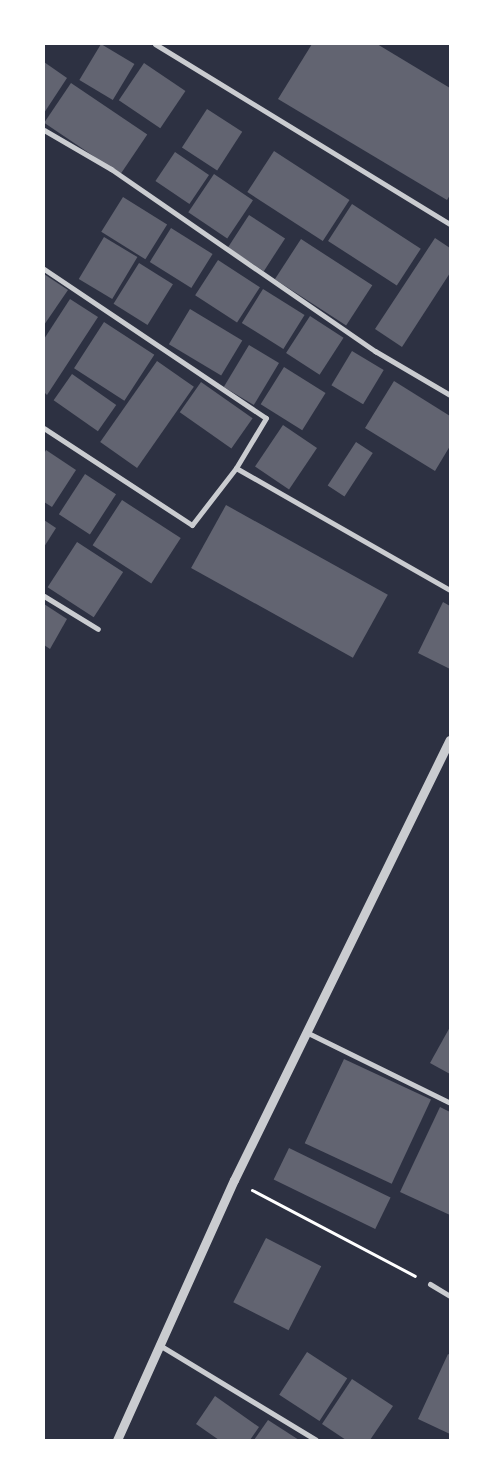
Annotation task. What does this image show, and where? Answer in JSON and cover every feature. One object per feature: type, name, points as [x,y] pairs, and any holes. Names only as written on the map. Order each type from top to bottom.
[{"type":"street","points":[[156,44],[450,224]]},
{"type":"street","points":[[44,130],[111,169],[375,351],[450,395]]},
{"type":"street","points":[[44,269],[266,418],[236,468],[192,525],[44,428]]},
{"type":"street","points":[[236,468],[450,590]]},
{"type":"street","points":[[44,596],[98,629]]},
{"type":"street","points":[[117,1440],[161,1346],[234,1180],[450,740]]},
{"type":"street","points":[[306,1032],[450,1103]]},
{"type":"street","points":[[430,1284],[450,1296]]},
{"type":"street","points":[[161,1346],[316,1440]]},
{"type":"path","points":[[234,1180],[430,1284]]},
{"type":"building","points":[[101,44],[134,64],[113,100],[79,80]]},
{"type":"building","points":[[312,44],[377,44],[450,88],[450,195],[447,200],[278,99]]},
{"type":"building","points":[[44,62],[67,78],[44,113]]},
{"type":"building","points":[[144,63],[185,91],[160,128],[119,100]]},
{"type":"building","points":[[71,83],[147,134],[120,174],[44,123]]},
{"type":"building","points":[[207,109],[242,132],[217,170],[182,148]]},
{"type":"building","points":[[274,151],[349,200],[323,241],[247,192]]},
{"type":"building","points":[[175,152],[209,175],[189,204],[155,181]]},
{"type":"building","points":[[214,174],[253,200],[227,238],[188,212]]},
{"type":"building","points":[[123,197],[167,225],[145,259],[101,232]]},
{"type":"building","points":[[352,204],[421,249],[397,286],[328,241]]},
{"type":"building","points":[[249,215],[285,238],[264,271],[228,248]]},
{"type":"building","points":[[171,228],[213,254],[191,288],[150,262]]},
{"type":"building","points":[[104,237],[137,257],[112,299],[79,279]]},
{"type":"building","points":[[435,238],[450,248],[450,273],[402,347],[375,329]]},
{"type":"building","points":[[301,239],[372,285],[346,326],[275,279]]},
{"type":"building","points":[[218,260],[260,287],[237,322],[195,295]]},
{"type":"building","points":[[139,263],[173,284],[147,325],[114,304]]},
{"type":"building","points":[[44,274],[68,290],[44,325]]},
{"type":"building","points":[[263,289],[305,315],[283,349],[242,323]]},
{"type":"building","points":[[70,299],[98,317],[47,395],[44,392],[44,339]]},
{"type":"building","points":[[190,309],[242,340],[221,376],[169,344]]},
{"type":"building","points":[[310,316],[344,338],[320,375],[286,353]]},
{"type":"building","points":[[104,322],[154,355],[124,401],[74,368]]},
{"type":"building","points":[[249,345],[279,363],[254,405],[224,387]]},
{"type":"building","points":[[352,351],[384,370],[363,404],[331,385]]},
{"type":"building","points":[[157,361],[194,387],[137,468],[100,442]]},
{"type":"building","points":[[284,367],[326,393],[302,430],[261,404]]},
{"type":"building","points":[[72,374],[116,405],[98,431],[54,400]]},
{"type":"building","points":[[394,381],[450,416],[450,446],[435,471],[365,428]]},
{"type":"building","points":[[201,382],[253,418],[231,448],[180,412]]},
{"type":"building","points":[[283,425],[317,448],[289,489],[255,466]]},
{"type":"building","points":[[356,442],[373,453],[344,497],[328,486]]},
{"type":"building","points":[[46,450],[76,470],[52,507],[44,502],[44,454]]},
{"type":"building","points":[[85,474],[116,494],[90,534],[59,514]]},
{"type":"building","points":[[122,500],[181,538],[151,583],[93,545]]},
{"type":"building","points":[[226,505],[388,595],[353,658],[191,568]]},
{"type":"building","points":[[44,520],[56,528],[44,547]]},
{"type":"building","points":[[77,542],[123,572],[94,617],[48,587]]},
{"type":"building","points":[[443,602],[450,606],[450,669],[418,653]]},
{"type":"building","points":[[44,604],[67,619],[50,649],[44,645]]},
{"type":"building","points":[[450,1027],[450,1074],[430,1063]]},
{"type":"building","points":[[344,1059],[431,1100],[392,1184],[305,1143]]},
{"type":"building","points":[[440,1107],[450,1112],[450,1215],[400,1192]]},
{"type":"building","points":[[289,1148],[391,1198],[375,1229],[274,1179]]},
{"type":"building","points":[[266,1238],[321,1266],[289,1330],[233,1302]]},
{"type":"building","points":[[307,1352],[347,1378],[319,1421],[279,1395]]},
{"type":"building","points":[[448,1354],[450,1355],[450,1434],[418,1419]]},
{"type":"building","points":[[352,1379],[393,1406],[370,1440],[346,1440],[322,1424]]},
{"type":"building","points":[[215,1396],[259,1427],[250,1440],[219,1440],[196,1424]]},
{"type":"building","points":[[268,1420],[299,1440],[254,1440]]}]
